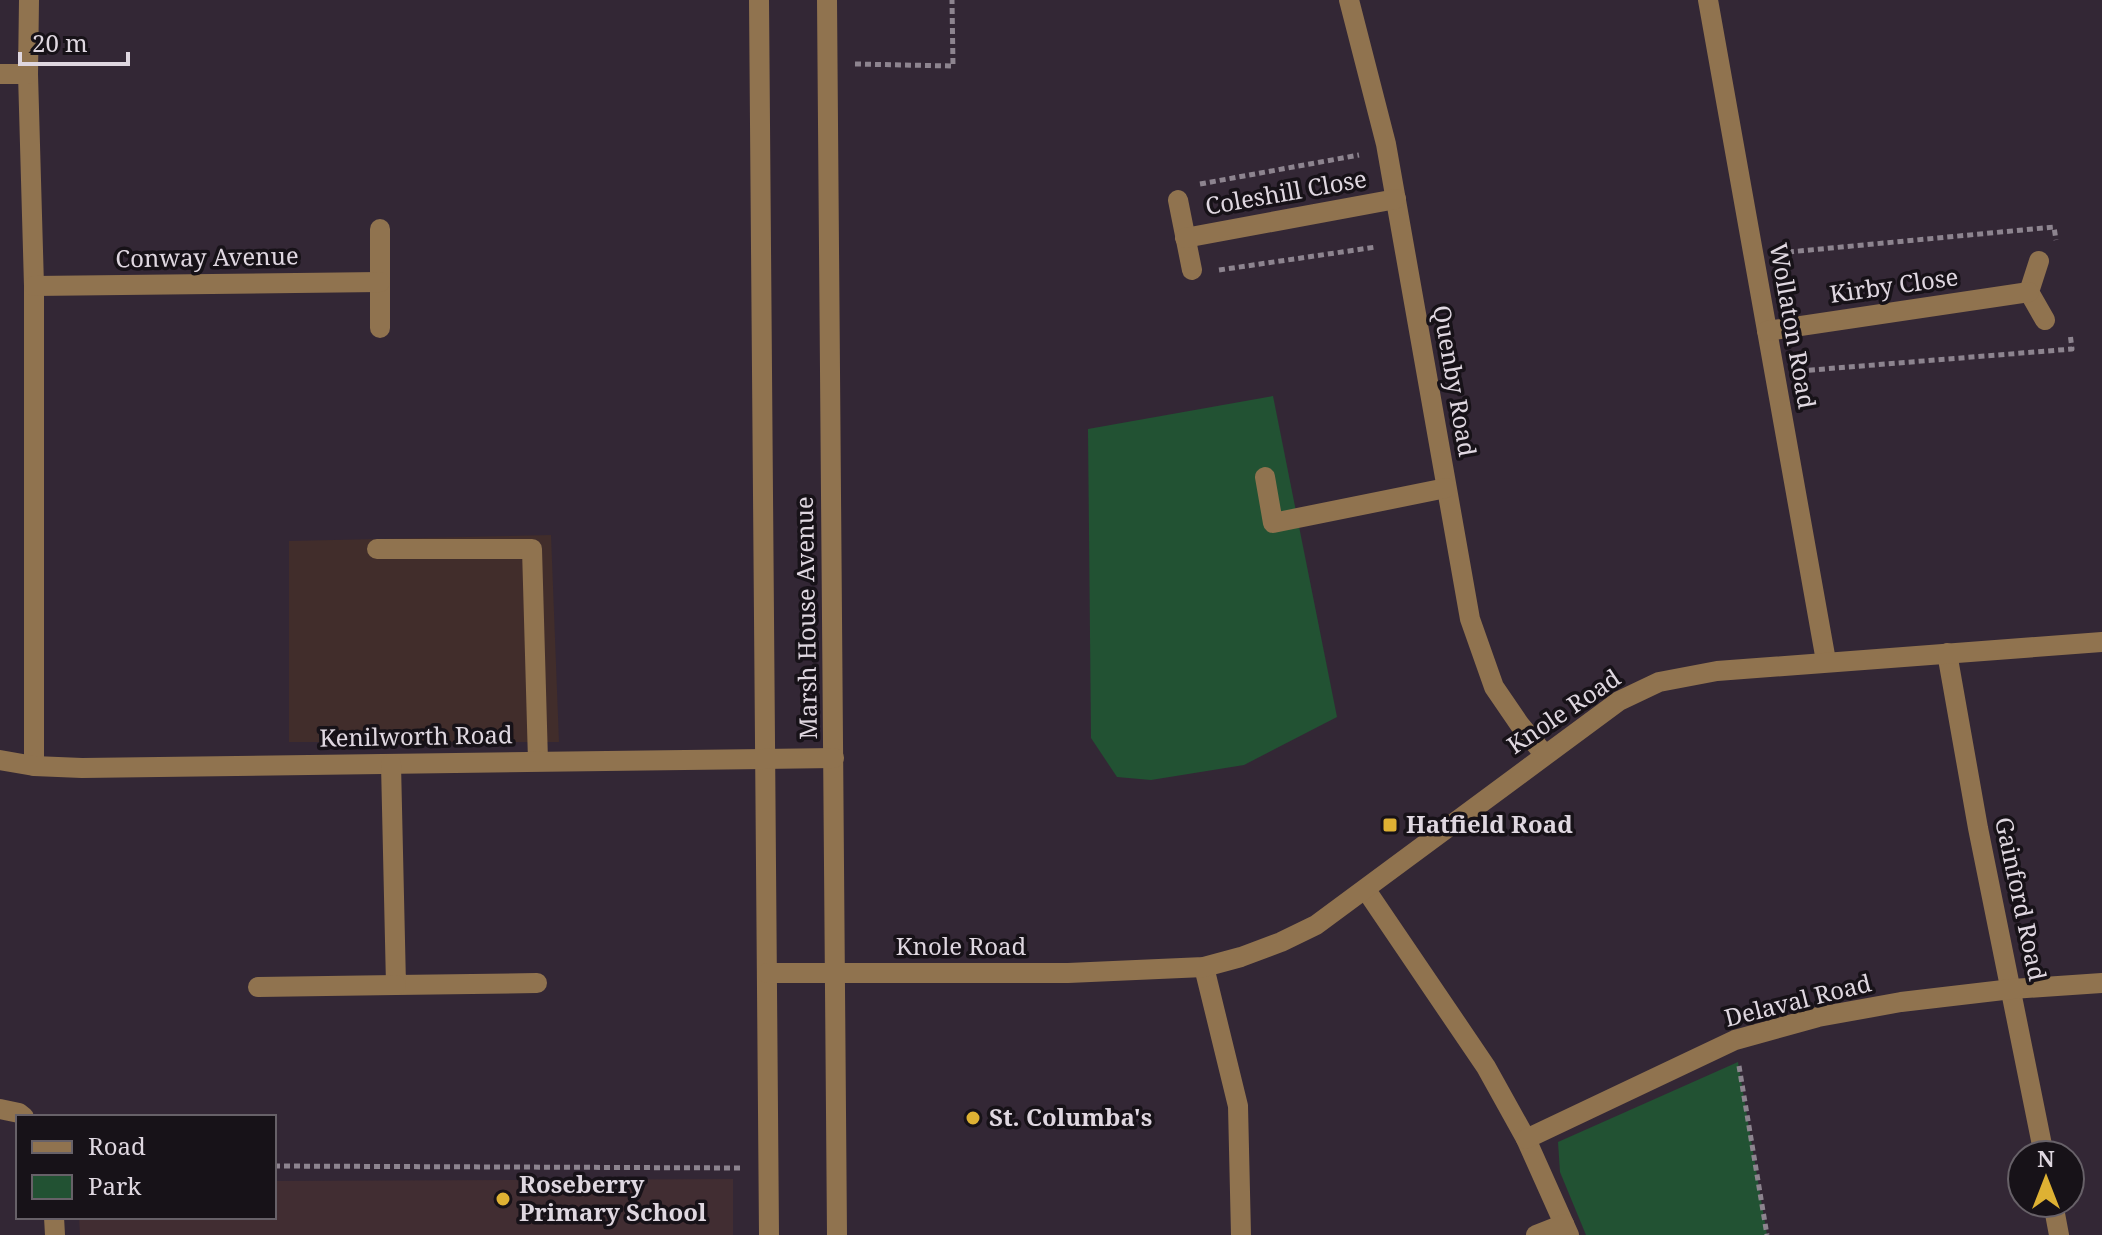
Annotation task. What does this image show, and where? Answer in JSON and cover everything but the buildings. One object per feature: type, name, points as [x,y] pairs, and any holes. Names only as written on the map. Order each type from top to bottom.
[{"type":"street","points":[[29,0],[34,286],[34,766]]},
{"type":"street","name":"Marsh House Avenue","points":[[759,0],[769,1235]]},
{"type":"street","name":"Marsh House Avenue","points":[[827,0],[837,1235]]},
{"type":"street","name":"Quenby Road","points":[[1349,0],[1387,149],[1470,619],[1494,687],[1544,754]]},
{"type":"street","name":"Wollaton Road","points":[[1708,0],[1826,661]]},
{"type":"street","points":[[0,74],[28,74]]},
{"type":"street","name":"Coleshill Close","points":[[1185,238],[1396,199]]},
{"type":"street","name":"Coleshill Close","points":[[1178,200],[1192,270]]},
{"type":"street","points":[[380,229],[380,328]]},
{"type":"street","points":[[2039,261],[2029,292],[2045,320]]},
{"type":"street","name":"Conway Avenue","points":[[34,286],[380,282]]},
{"type":"street","name":"Kirby Close","points":[[1767,331],[2029,292]]},
{"type":"street","points":[[1265,477],[1273,523],[1446,488]]},
{"type":"street","points":[[377,549],[532,549],[538,761]]},
{"type":"street","name":"Knole Road","points":[[767,973],[1068,973],[1204,967],[1281,942],[1316,925],[1544,754],[1619,701],[1659,682],[1717,671],[1826,661],[2102,642]]},
{"type":"street","name":"Gainford Road","points":[[1947,653],[1978,828],[2041,1139]]},
{"type":"street","name":"Kenilworth Road","points":[[0,760],[34,766],[82,768],[834,758]]},
{"type":"street","points":[[391,764],[396,985]]},
{"type":"street","points":[[1366,890],[1486,1067],[1526,1139],[1566,1229],[1536,1235]]},
{"type":"street","points":[[1204,967],[1238,1106],[1241,1235]]},
{"type":"street","points":[[258,987],[537,983]]},
{"type":"street","name":"Delaval Road","points":[[1526,1139],[1735,1040],[1818,1017],[1901,1002],[2012,989],[2102,983]]},
{"type":"street","points":[[0,1109],[22,1115]]},
{"type":"path","points":[[828,63],[953,66],[952,0]]},
{"type":"path","points":[[1178,200],[1186,187],[1387,149]]},
{"type":"path","points":[[1192,270],[1198,274],[1403,242]]},
{"type":"path","points":[[1735,1040],[1767,1235]]},
{"type":"path","points":[[276,1166],[768,1168]]},
{"type":"shaded area","points":[[551,535],[559,742],[289,742],[289,541]]},
{"type":"shaded area","name":"Roseberry Primary School","points":[[733,1179],[733,1235],[80,1235],[79,1219],[276,1219],[276,1181]]},
{"type":"green space","points":[[1273,396],[1337,717],[1244,765],[1151,780],[1117,777],[1091,738],[1088,429]]},
{"type":"green space","points":[[1738,1062],[1767,1235],[1586,1235],[1560,1172],[1558,1142]]},
{"type":"place","name":"Hatfield Road","points":[[1390,825]]},
{"type":"place","name":"St. Columba's","points":[[973,1118]]},
{"type":"place","name":"Roseberry Primary School","points":[[503,1199]]}]
